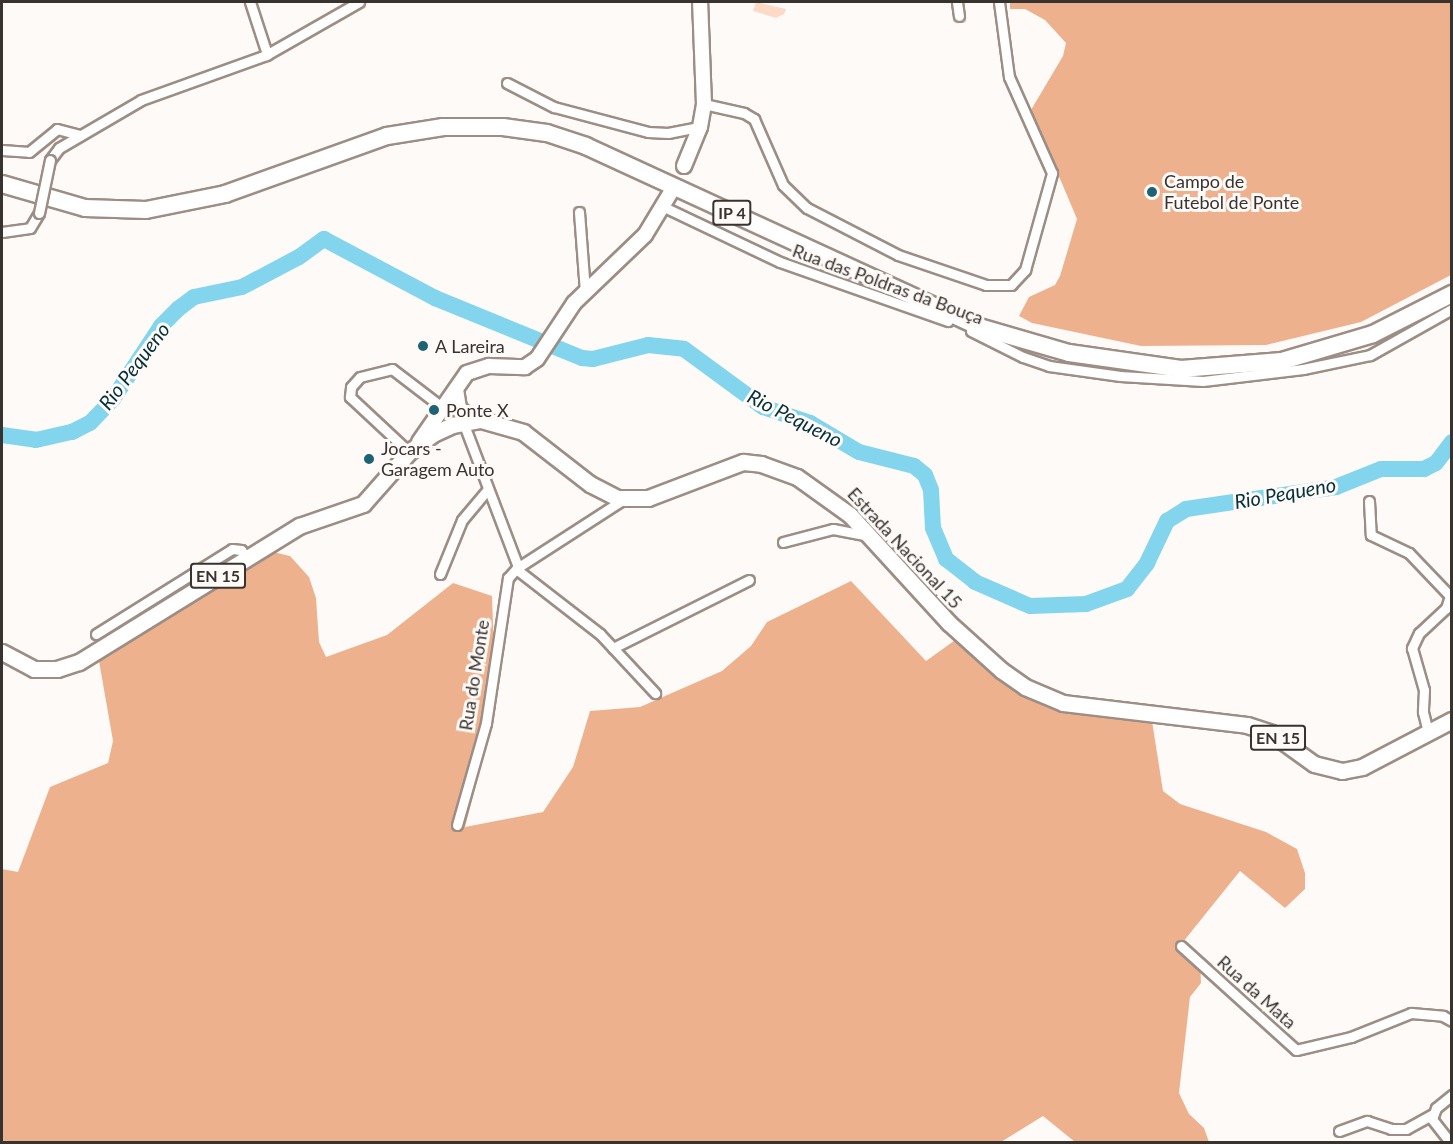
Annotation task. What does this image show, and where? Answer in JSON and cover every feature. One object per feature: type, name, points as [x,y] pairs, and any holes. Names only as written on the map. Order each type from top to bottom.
[{"type":"highway","name":"IP 4","points":[[2,174],[101,200],[154,199],[223,184],[370,132],[410,122],[462,116],[525,119],[568,130],[608,146],[1005,325],[1067,343],[1170,358],[1220,358],[1306,346],[1370,325],[1452,283]]},
{"type":"highway","name":"IP 4","points":[[2,184],[85,207],[146,210],[225,194],[400,134],[458,125],[503,126],[547,133],[586,146],[979,327],[1068,354],[1181,369],[1282,361],[1373,334],[1452,294]]},
{"type":"main road","name":"EN 15","points":[[2,652],[34,669],[72,665],[305,523],[363,504],[413,448],[457,423]]},
{"type":"main road","name":"Estrada Nacional 15","points":[[457,423],[516,428],[596,488],[624,499],[648,498],[727,466],[752,462],[809,483],[872,537],[957,631],[1013,679],[1050,699],[1086,708],[1247,725],[1271,733],[1314,764],[1333,771],[1362,767],[1452,720]]},
{"type":"street","points":[[249,2],[267,54]]},
{"type":"street","points":[[2,232],[30,228],[39,213],[50,160],[56,150],[152,94],[267,54],[358,2]]},
{"type":"street","points":[[684,166],[700,127],[705,104],[700,2]]},
{"type":"street","points":[[957,2],[959,16]]},
{"type":"street","points":[[705,104],[744,112],[753,118],[783,185],[807,208],[898,255],[990,286],[1011,285],[1025,270],[1052,173],[1008,73],[999,2]]},
{"type":"street","points":[[507,83],[554,107],[648,132],[668,133],[700,127]]},
{"type":"street","points":[[2,150],[29,152],[57,129],[80,135]]},
{"type":"street","points":[[457,423],[461,412],[451,398],[392,369],[360,377],[351,387],[350,397],[413,448],[451,398],[472,370],[528,366],[545,349],[557,328],[585,291],[633,249],[664,207],[674,187]]},
{"type":"street","name":"Rua das Poldras da Bouça","points":[[664,207],[774,259],[952,323],[1028,360],[1114,376],[1203,381],[1314,367],[1380,351],[1452,309]]},
{"type":"street","points":[[579,212],[585,291]]},
{"type":"street","points":[[451,398],[446,413],[457,423],[488,489],[517,568],[613,648],[655,693]]},
{"type":"street","points":[[440,574],[462,520],[488,489]]},
{"type":"street","points":[[517,568],[624,499]]},
{"type":"street","points":[[1369,501],[1371,535],[1409,553],[1450,594],[1446,608],[1419,633],[1412,648],[1424,690],[1423,712],[1428,732]]},
{"type":"street","points":[[783,542],[833,529],[872,537]]},
{"type":"street","points":[[96,634],[232,549],[241,550],[247,558]]},
{"type":"street","name":"Rua do Monte","points":[[457,825],[486,723],[506,586],[517,568]]},
{"type":"street","points":[[613,648],[749,580]]},
{"type":"street","name":"Rua da Mata","points":[[1181,946],[1296,1050],[1351,1037],[1411,1013],[1443,1016],[1452,1021]]},
{"type":"street","points":[[1339,1131],[1367,1120],[1391,1129],[1406,1129],[1433,1113],[1452,1095]]},
{"type":"street","points":[[1433,1113],[1434,1125],[1450,1143]]},
{"type":"shaded area","points":[[756,2],[786,9],[784,14],[776,18],[753,11]]},
{"type":"shaded area","points":[[1010,2],[1451,2],[1451,275],[1361,322],[1266,345],[1141,346],[1032,323],[1019,316],[1029,297],[1055,285],[1060,276],[1077,219],[1031,110],[1063,56],[1066,43],[1045,20],[1025,9],[1010,9]]},
{"type":"shaded area","points":[[273,552],[290,556],[309,577],[316,598],[319,642],[326,657],[387,635],[453,583],[492,596],[496,707],[465,827],[543,812],[573,767],[590,711],[640,707],[722,671],[751,646],[767,622],[851,581],[926,661],[958,638],[1037,702],[1070,713],[1152,721],[1163,791],[1180,804],[1266,832],[1297,849],[1305,873],[1305,889],[1285,908],[1240,871],[1183,942],[1200,960],[1201,983],[1190,997],[1179,1093],[1189,1114],[1204,1128],[1209,1142],[1075,1142],[1043,1116],[1001,1142],[2,1142],[2,869],[18,872],[50,787],[108,763],[113,741],[99,661]]},
{"type":"waterway","name":"Rio Pequeno","points":[[2,435],[36,440],[72,432],[90,423],[113,399],[161,326],[178,309],[194,297],[242,287],[299,257],[324,239],[435,298],[582,358],[593,359],[648,345],[684,349],[763,407],[810,423],[859,452],[914,466],[925,475],[931,490],[933,528],[946,559],[975,582],[1030,606],[1086,604],[1127,589],[1147,563],[1167,521],[1186,509],[1336,487],[1381,469],[1424,469],[1436,463],[1452,442]]},
{"type":"place","name":"Campo de Futebol de Ponte","points":[[1152,192]]},
{"type":"place","name":"A Lareira","points":[[423,346]]},
{"type":"place","name":"Ponte X","points":[[434,410]]},
{"type":"place","name":"Jocars - Garagem Auto","points":[[369,459]]}]
